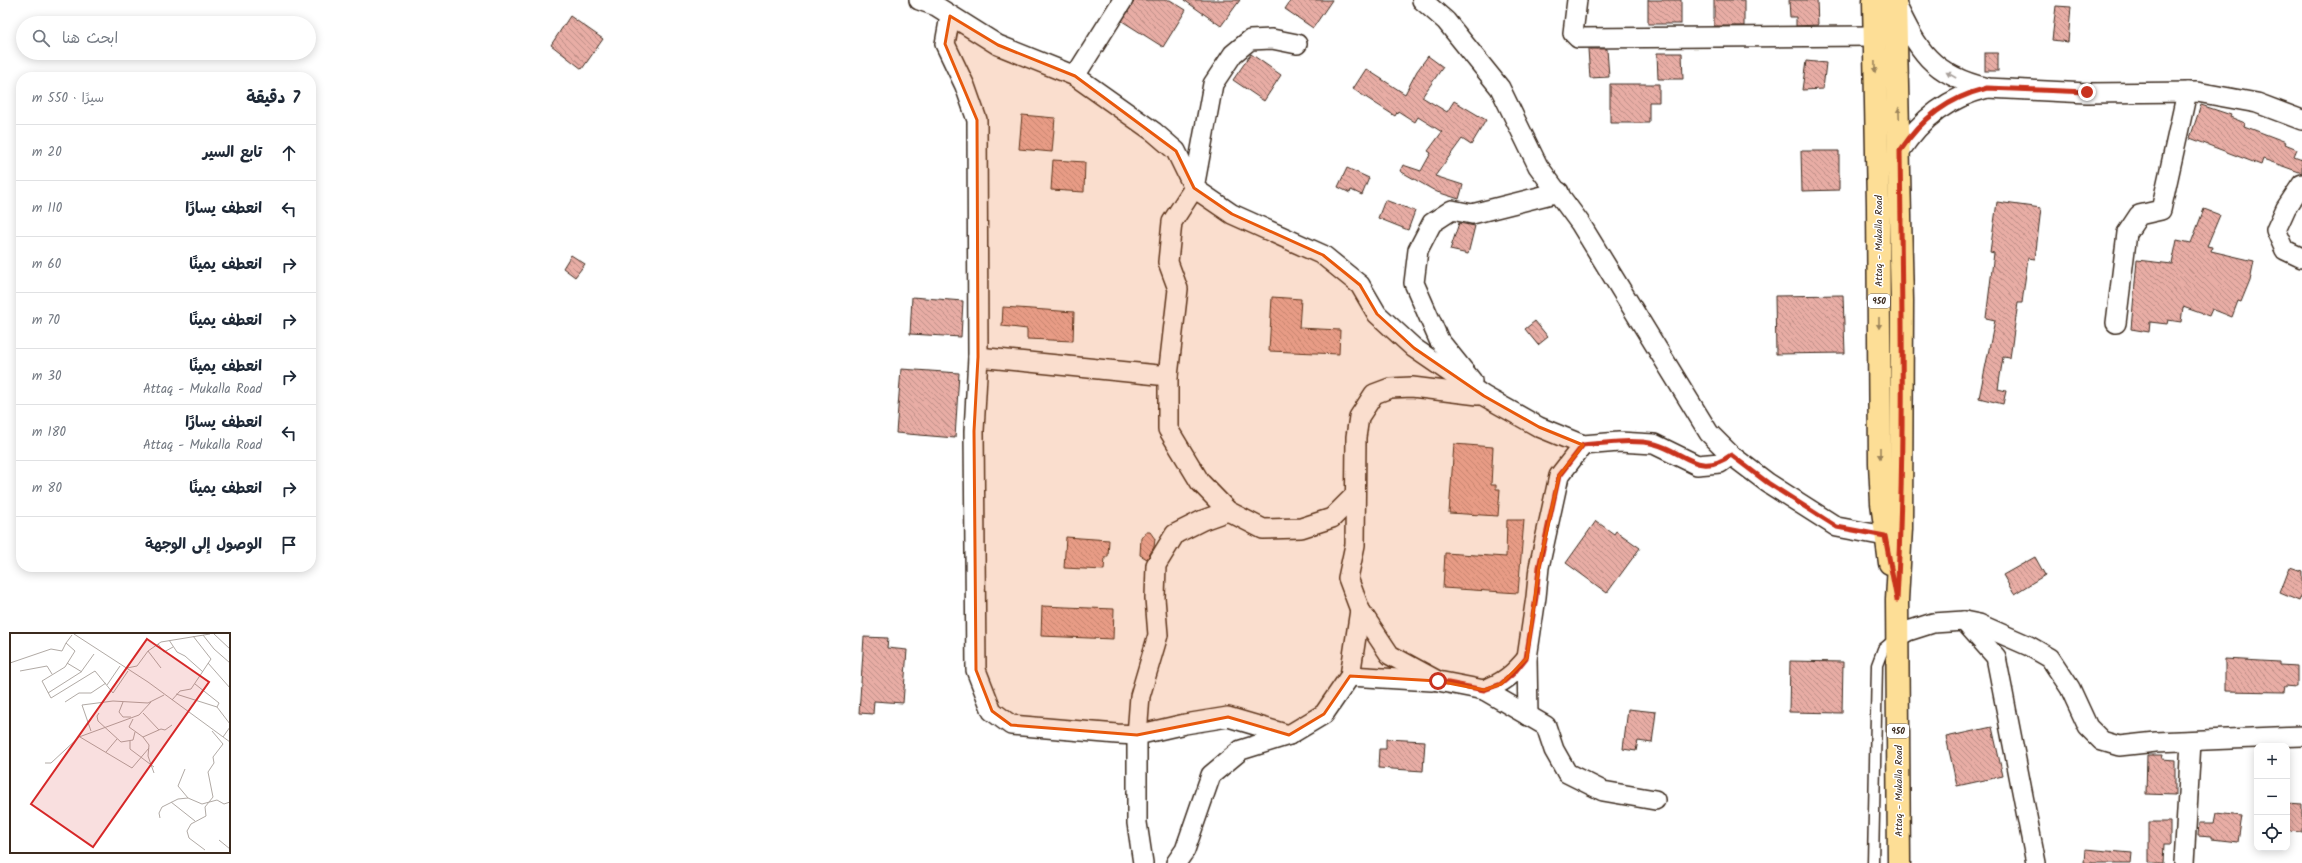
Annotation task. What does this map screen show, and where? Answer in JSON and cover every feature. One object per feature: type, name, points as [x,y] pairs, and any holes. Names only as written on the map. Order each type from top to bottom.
[{"type":"main road","name":"Attaq - Mukalla Road","points":[[1874,0],[1878,205],[1880,463],[1885,536],[1897,600]]},
{"type":"main road","name":"Attaq - Mukalla Road","points":[[1895,1],[1900,151],[1902,385],[1901,528],[1897,600],[1899,863]]},
{"type":"street","points":[[920,0],[936,6],[998,45],[1075,76],[1154,132],[1176,151],[1194,188],[1232,214],[1323,255],[1360,285],[1378,314],[1414,348],[1484,396],[1540,427],[1583,445],[1619,442],[1654,444],[1697,465],[1720,463],[1731,455]]},
{"type":"street","points":[[1075,76],[1123,0]]},
{"type":"street","points":[[1422,0],[1446,21],[1500,88],[1538,166],[1559,192],[1709,433],[1731,455],[1768,483],[1837,527],[1885,536]]},
{"type":"street","points":[[1577,0],[1573,33],[1578,38],[1874,36]]},
{"type":"street","points":[[1895,1],[1914,41],[1936,65],[1962,81],[1987,88],[2087,92],[2187,92],[2257,103],[2302,120]]},
{"type":"street","points":[[950,16],[945,44],[964,86],[977,120],[978,357],[974,431],[976,670],[992,711],[1011,725],[1137,735],[1184,724],[1228,717],[1289,734]]},
{"type":"street","points":[[1297,44],[1272,39],[1250,40],[1233,54],[1213,84],[1194,188],[1172,222],[1168,262],[1178,289],[1168,376],[1168,429],[1200,482],[1228,511],[1263,529],[1301,528],[1332,518],[1356,495]]},
{"type":"street","points":[[1900,151],[1910,136],[1933,113],[1958,98],[1987,88]]},
{"type":"street","points":[[2116,323],[2127,233],[2138,215],[2161,210],[2187,92]]},
{"type":"street","points":[[2302,184],[2286,208],[2276,230],[2285,250],[2302,258]]},
{"type":"street","points":[[1484,396],[1439,340],[1414,283],[1418,250],[1432,223],[1452,210],[1472,214],[1559,192]]},
{"type":"street","points":[[978,357],[1168,376]]},
{"type":"street","points":[[1438,681],[1390,655],[1360,610],[1348,578],[1355,545],[1356,437],[1359,417],[1374,394],[1390,388],[1412,387],[1484,396]]},
{"type":"street","points":[[1528,716],[1526,658],[1536,597],[1539,567],[1559,476],[1583,445]]},
{"type":"street","points":[[1143,863],[1137,823],[1137,735],[1140,696],[1158,635],[1155,598],[1156,565],[1175,534],[1203,520],[1228,511]]},
{"type":"street","points":[[1176,863],[1185,850],[1211,775],[1241,750],[1289,734],[1324,714],[1350,676],[1360,610]]},
{"type":"street","points":[[1964,621],[1996,657],[2036,863]]},
{"type":"street","points":[[1897,637],[1908,631],[1933,623],[1964,621],[1987,627],[2050,658],[2070,688],[2088,727],[2102,741],[2119,746],[2156,742],[2190,742],[2302,736]]},
{"type":"street","points":[[1484,690],[1501,684],[1514,673],[1526,658]]},
{"type":"street","points":[[1350,676],[1438,681],[1484,690],[1546,726],[1554,750],[1567,773],[1603,791],[1655,800]]},
{"type":"street","points":[[2184,863],[2190,742]]},
{"type":"lane","points":[[1873,863],[1877,665],[1883,649],[1897,637]]},
{"type":"highlighted area","points":[[950,16],[998,45],[1075,76],[1176,151],[1194,188],[1232,214],[1323,255],[1360,285],[1377,314],[1414,348],[1484,396],[1539,427],[1583,445],[1559,476],[1539,567],[1527,658],[1501,684],[1484,690],[1438,681],[1350,676],[1324,714],[1289,735],[1228,717],[1137,735],[1011,725],[992,711],[976,670],[974,431],[978,357],[977,120],[945,44]]},
{"type":"building","points":[[1135,0],[1170,0],[1186,10],[1163,47],[1122,21]]},
{"type":"building","points":[[1184,0],[1240,0],[1221,26]]},
{"type":"building","points":[[1291,0],[1332,0],[1313,28],[1285,9]]},
{"type":"building","points":[[1648,0],[1681,0],[1681,24],[1648,24]]},
{"type":"building","points":[[1714,0],[1744,0],[1744,26],[1714,26]]},
{"type":"building","points":[[1789,0],[1817,0],[1818,25],[1796,26],[1796,17],[1790,17]]},
{"type":"building","points":[[2056,6],[2071,7],[2068,42],[2052,40]]},
{"type":"building","points":[[570,16],[603,39],[582,69],[551,45]]},
{"type":"building","points":[[1588,49],[1607,49],[1609,77],[1590,78]]},
{"type":"building","points":[[1657,53],[1682,53],[1683,79],[1658,79]]},
{"type":"building","points":[[1985,53],[1998,53],[1998,71],[1985,71]]},
{"type":"building","points":[[1251,54],[1281,75],[1264,101],[1233,80]]},
{"type":"building","points":[[1428,56],[1443,67],[1422,97],[1447,112],[1454,101],[1486,120],[1471,145],[1462,139],[1435,176],[1463,185],[1459,199],[1437,192],[1400,171],[1403,165],[1421,171],[1431,153],[1428,151],[1442,132],[1418,117],[1415,122],[1398,111],[1395,116],[1353,89],[1366,69],[1405,94],[1417,71]]},
{"type":"building","points":[[1806,61],[1826,63],[1823,89],[1802,90]]},
{"type":"building","points":[[1610,84],[1659,84],[1659,102],[1649,102],[1649,123],[1610,123]]},
{"type":"building","points":[[2201,105],[2231,115],[2230,117],[2245,123],[2244,126],[2286,142],[2285,144],[2297,149],[2294,156],[2302,159],[2302,173],[2263,159],[2261,165],[2190,138]]},
{"type":"building","points":[[1022,115],[1055,118],[1052,152],[1019,149]]},
{"type":"building","points":[[1801,151],[1839,151],[1839,190],[1802,191]]},
{"type":"building","points":[[1053,160],[1085,162],[1084,192],[1051,190]]},
{"type":"building","points":[[1347,168],[1369,178],[1362,195],[1351,190],[1350,193],[1338,187]]},
{"type":"building","points":[[1385,200],[1415,211],[1408,230],[1378,218]]},
{"type":"building","points":[[1997,202],[2041,208],[2035,259],[2028,258],[2022,303],[2018,303],[2010,358],[2003,357],[1998,389],[2006,391],[2003,404],[1979,398],[1995,320],[1986,318],[1994,253],[1990,252]]},
{"type":"building","points":[[2204,209],[2220,215],[2207,246],[2212,247],[2211,251],[2254,261],[2250,280],[2241,302],[2238,301],[2232,317],[2212,309],[2209,316],[2183,307],[2181,322],[2168,320],[2167,324],[2150,322],[2149,332],[2131,329],[2137,260],[2172,264],[2177,240],[2191,243]]},
{"type":"building","points":[[1459,223],[1475,226],[1468,254],[1450,250]]},
{"type":"building","points":[[571,255],[585,264],[575,277],[563,268]]},
{"type":"building","points":[[1843,295],[1845,353],[1776,354],[1775,296]]},
{"type":"building","points":[[912,297],[963,301],[961,337],[910,334]]},
{"type":"building","points":[[1272,297],[1301,299],[1299,328],[1340,330],[1339,354],[1269,351]]},
{"type":"building","points":[[1003,307],[1074,312],[1073,341],[1027,339],[1027,329],[1002,326]]},
{"type":"building","points":[[1535,321],[1548,337],[1538,345],[1525,329]]},
{"type":"building","points":[[901,369],[959,373],[955,438],[896,433]]},
{"type":"building","points":[[1454,444],[1493,447],[1491,485],[1496,485],[1496,489],[1500,489],[1498,516],[1449,513]]},
{"type":"building","points":[[1507,520],[1524,520],[1518,593],[1443,588],[1445,553],[1506,557]]},
{"type":"building","points":[[1596,521],[1614,534],[1616,531],[1640,548],[1607,593],[1566,563]]},
{"type":"building","points":[[1146,532],[1150,532],[1155,539],[1154,547],[1147,559],[1140,555],[1141,538]]},
{"type":"building","points":[[1066,537],[1109,540],[1108,557],[1105,557],[1104,570],[1064,568]]},
{"type":"building","points":[[2035,557],[2045,575],[2014,594],[2003,575]]},
{"type":"building","points":[[2290,567],[2302,571],[2302,594],[2299,601],[2280,593]]},
{"type":"building","points":[[1042,606],[1114,609],[1113,639],[1041,636]]},
{"type":"building","points":[[864,637],[888,638],[887,648],[907,650],[903,703],[874,701],[873,714],[859,713]]},
{"type":"building","points":[[2225,659],[2279,662],[2279,665],[2297,666],[2297,687],[2285,686],[2284,692],[2225,691]]},
{"type":"building","points":[[1790,661],[1843,662],[1842,713],[1789,712]]},
{"type":"building","points":[[1628,709],[1656,712],[1652,743],[1638,741],[1636,751],[1623,749]]},
{"type":"building","points":[[1992,727],[2003,776],[1957,786],[1946,737]]},
{"type":"building","points":[[1386,739],[1425,741],[1423,771],[1378,768],[1379,749],[1386,749]]},
{"type":"building","points":[[2147,755],[2163,755],[2162,759],[2175,760],[2175,795],[2146,794]]},
{"type":"building","points":[[2290,803],[2302,804],[2302,832],[2290,831]]},
{"type":"building","points":[[2216,813],[2242,816],[2238,842],[2198,836],[2199,823],[2214,823]]},
{"type":"building","points":[[2149,822],[2170,822],[2170,844],[2164,844],[2163,863],[2149,863]]},
{"type":"building","points":[[2085,849],[2132,853],[2131,863],[2084,863]]},
{"type":"route","points":[[1438,681],[1484,690],[1501,684],[1514,673],[1526,658],[1536,597],[1539,567],[1559,476],[1583,445],[1619,442],[1654,444],[1697,465],[1720,463],[1731,455],[1768,483],[1837,527],[1885,536],[1897,600],[1901,528],[1902,385],[1900,151],[1922,122],[1945,104],[1972,92],[1987,88],[2087,92]]}]
